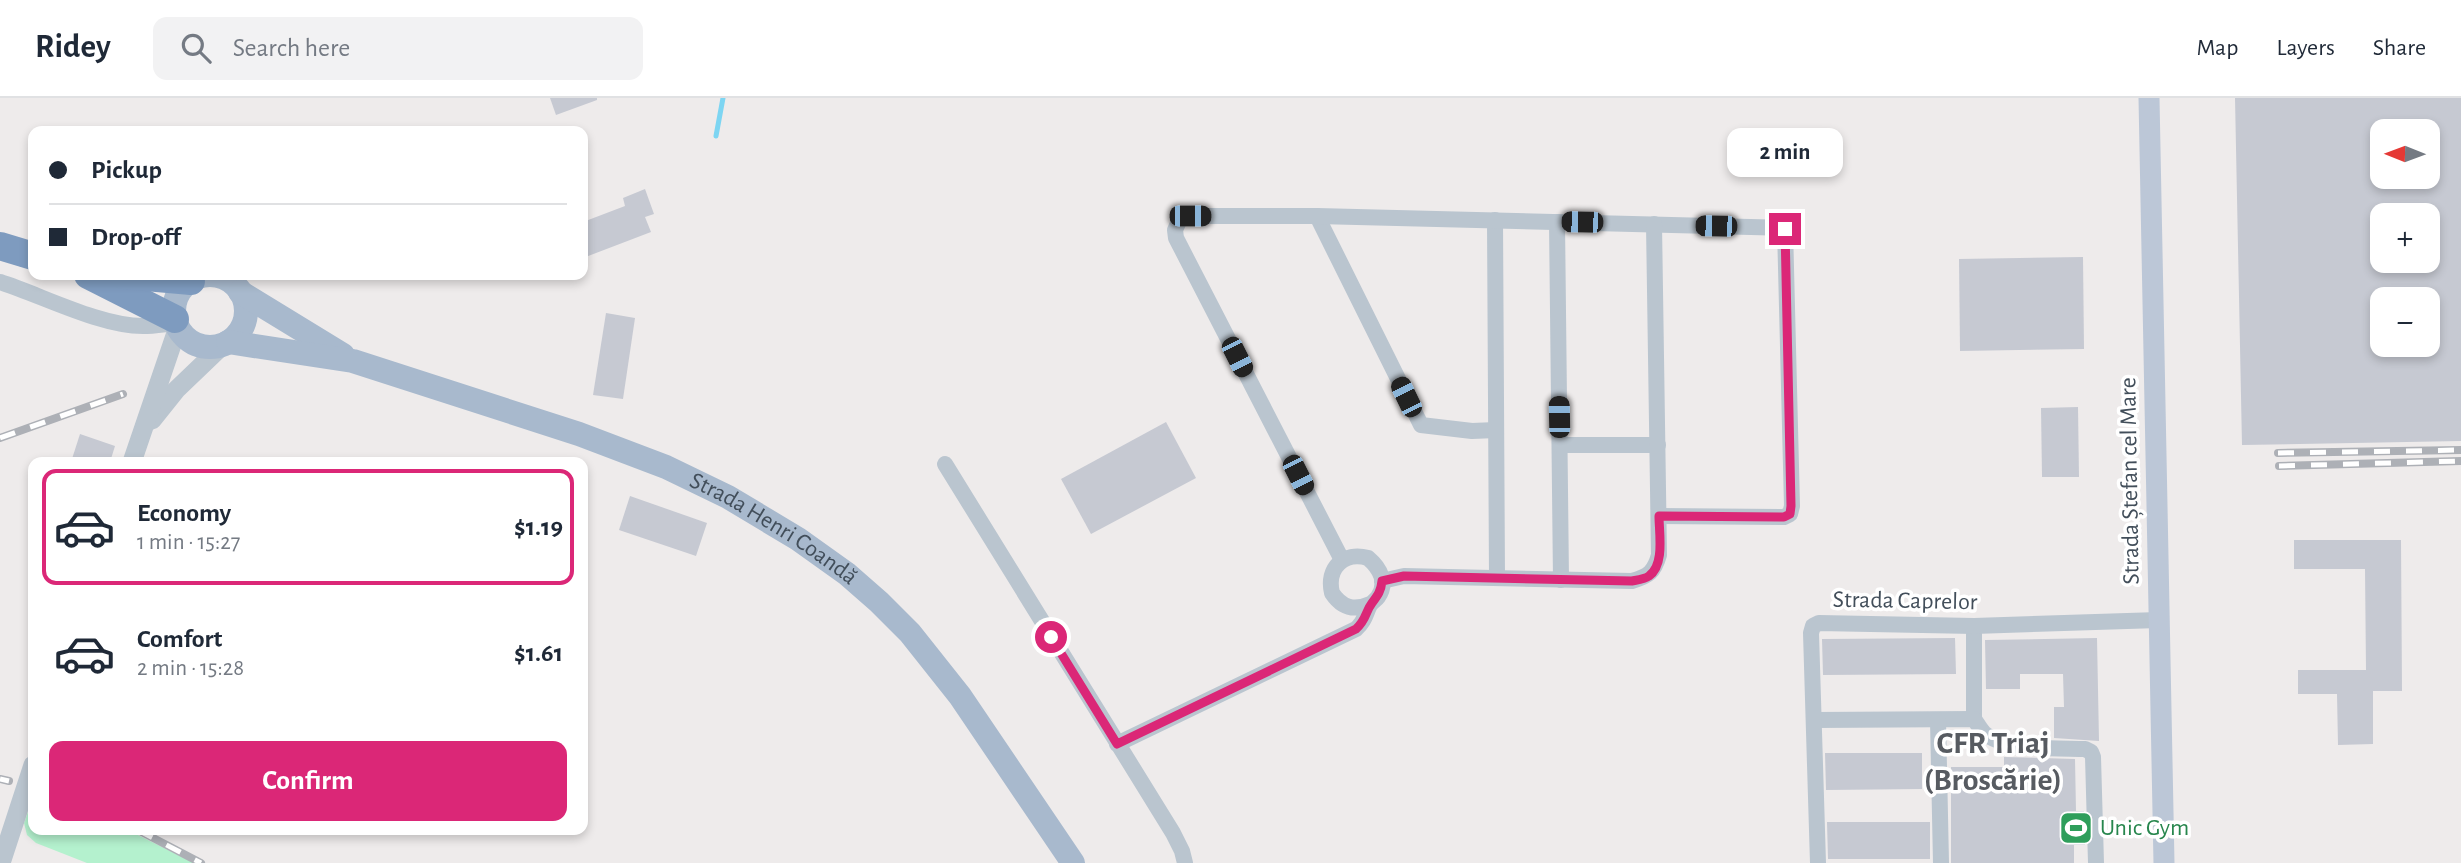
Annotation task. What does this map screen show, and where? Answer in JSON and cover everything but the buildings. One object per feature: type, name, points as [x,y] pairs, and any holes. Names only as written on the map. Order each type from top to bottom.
[{"type":"highway","points":[[0,246],[28,254]]},
{"type":"highway","points":[[97,280],[176,323]]},
{"type":"highway","points":[[180,280],[191,281]]},
{"type":"main road","name":"Strada Ștefan cel Mare","points":[[2149,98],[2164,863]]},
{"type":"main road","points":[[191,281],[177,297],[176,323],[189,341],[214,347],[225,344],[237,335],[246,314],[240,292],[233,284],[224,280]]},
{"type":"main road","name":"Strada Henri Coandă","points":[[240,292],[353,361]]},
{"type":"main road","name":"Strada Henri Coandă","points":[[225,344],[353,361],[579,435],[666,467],[728,498],[798,539],[847,574],[879,601],[910,633],[960,696],[1073,863]]},
{"type":"street","points":[[1342,560],[1176,238],[1175,230],[1180,219],[1190,216],[1317,216],[1785,229],[1790,514],[1784,517],[1659,516]]},
{"type":"street","points":[[1317,216],[1421,425],[1472,431],[1496,430]]},
{"type":"street","points":[[1495,220],[1497,578]]},
{"type":"street","points":[[1558,222],[1561,579]]},
{"type":"street","points":[[1382,581],[1404,576],[1632,581],[1648,577],[1656,568],[1659,555],[1659,516],[1654,224]]},
{"type":"street","points":[[0,282],[77,310],[126,324],[141,326],[176,323],[134,457]]},
{"type":"street","points":[[143,432],[176,390],[225,344]]},
{"type":"street","points":[[1560,444],[1658,445]]},
{"type":"street","points":[[945,464],[1172,834],[1182,851],[1185,863]]},
{"type":"street","points":[[1359,556],[1368,558],[1380,572],[1382,581],[1377,598],[1370,604],[1362,608],[1344,606],[1332,593],[1331,574],[1342,560],[1359,556]]},
{"type":"street","points":[[1117,744],[1356,629],[1363,622],[1370,604]]},
{"type":"street","name":"Strada Caprelor","points":[[1815,720],[1811,633],[1813,626],[1818,623],[1974,626],[2159,620]]},
{"type":"street","points":[[1974,626],[1974,719],[1984,732],[2009,743],[2091,752],[2096,863]]},
{"type":"street","points":[[1818,863],[1815,720],[1974,719]]},
{"type":"street","points":[[1938,720],[1941,863]]},
{"type":"street","points":[[1,863],[28,780]]},
{"type":"green space","points":[[28,812],[28,835],[138,835],[194,863],[87,863],[36,843],[27,835],[24,823]]},
{"type":"waterway","points":[[716,136],[723,98]]},
{"type":"railway","points":[[0,438],[123,394]]},
{"type":"railway","points":[[2278,453],[2461,450]]},
{"type":"railway","points":[[2279,466],[2461,461]]},
{"type":"railway","points":[[0,779],[9,781]]},
{"type":"railway","points":[[148,835],[201,863]]},
{"type":"place","name":"Unic Gym","points":[[2076,828]]},
{"type":"district","name":"CFR Triaj (Broscărie)","points":[[1993,762]]},
{"type":"route","points":[[1051,637],[1117,744],[1356,629],[1368,614],[1370,604],[1377,598],[1382,581],[1393,577],[1632,581],[1648,577],[1656,568],[1659,555],[1659,516],[1784,517],[1790,514],[1785,229]]}]
